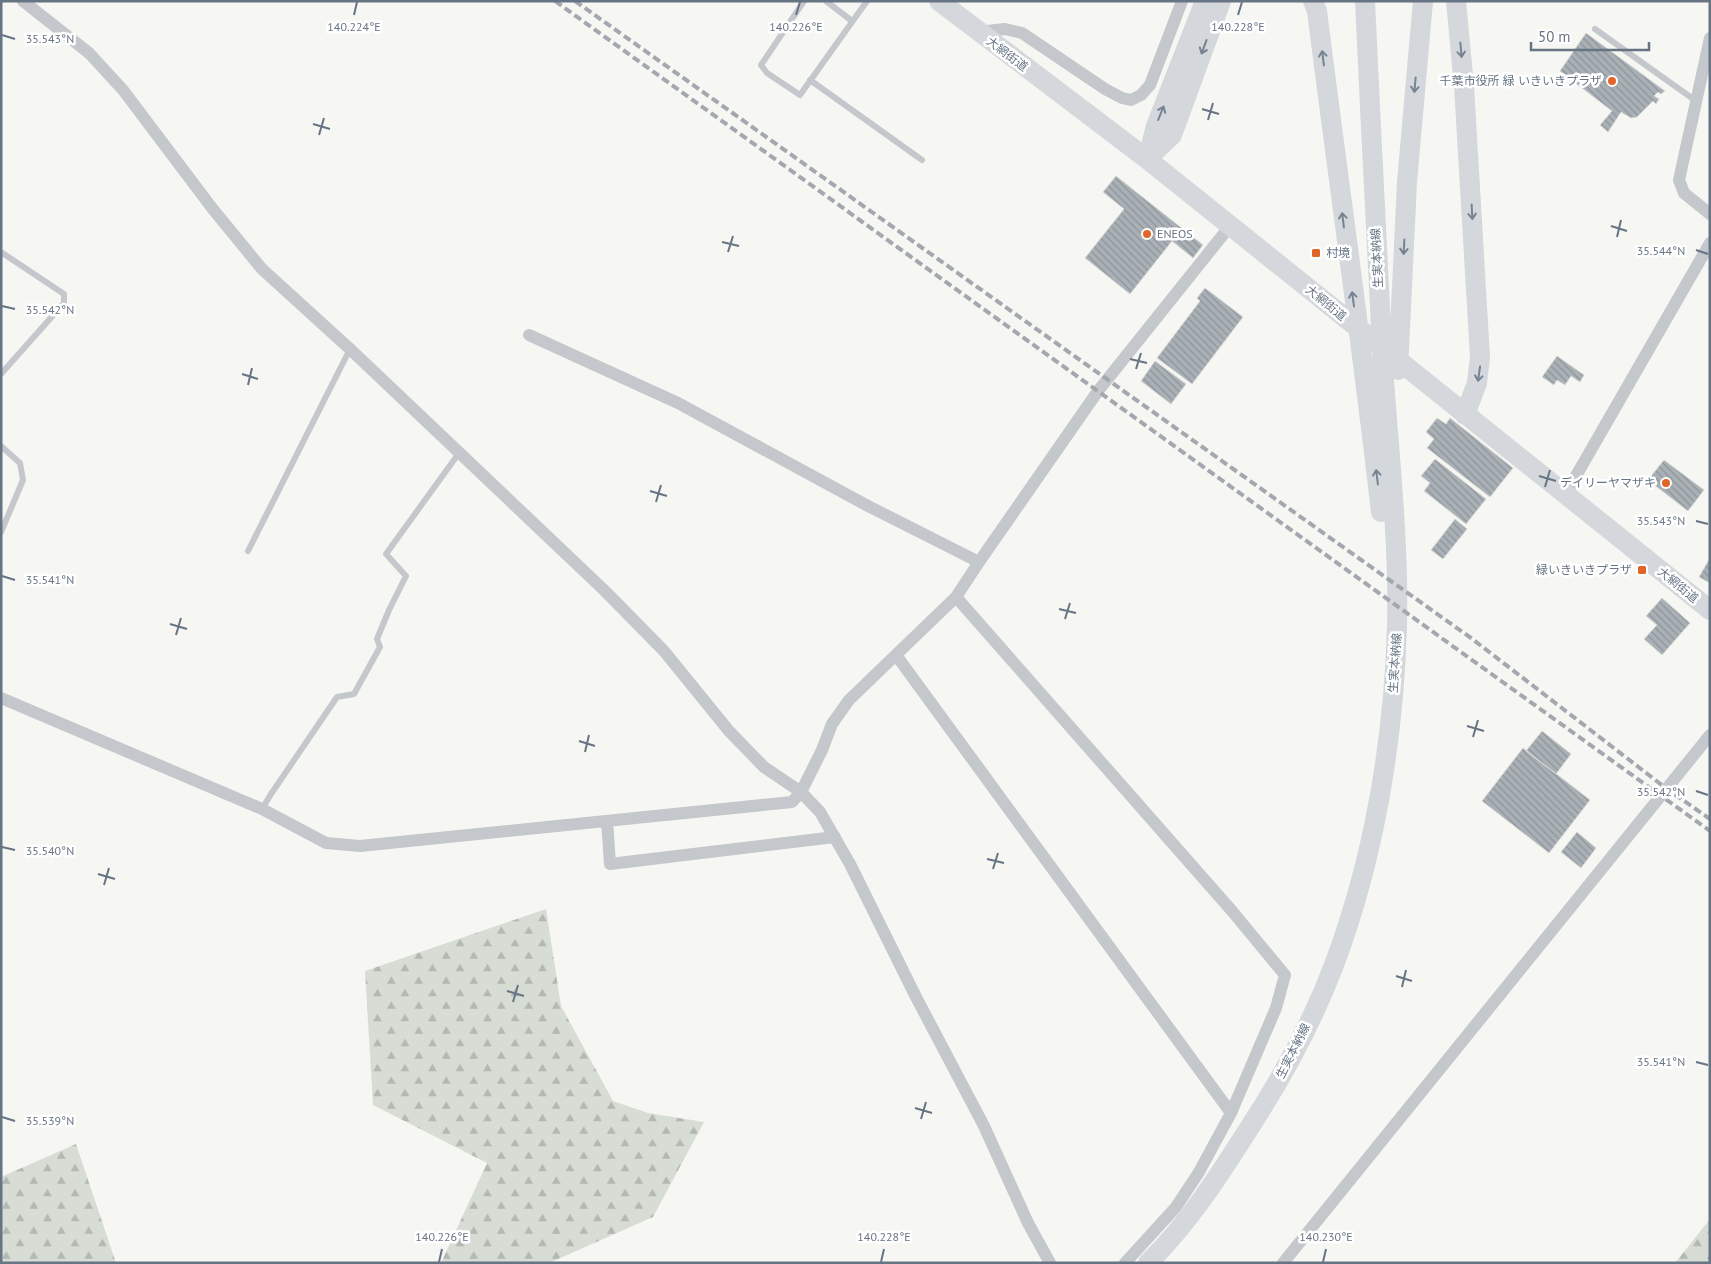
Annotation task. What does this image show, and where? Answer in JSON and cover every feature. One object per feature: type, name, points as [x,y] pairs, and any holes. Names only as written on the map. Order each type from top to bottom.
[{"type":"main road","name":"大網街道","points":[[939,1],[1147,159],[1710,610]]},
{"type":"main road","points":[[1147,159],[1156,126],[1205,1]]},
{"type":"main road","points":[[1147,159],[1172,135],[1221,1]]},
{"type":"main road","points":[[1314,1],[1365,380],[1382,525],[1394,683]]},
{"type":"main road","name":"生実本納線","points":[[1148,1263],[1169,1242],[1221,1172],[1270,1097],[1301,1039],[1334,967],[1354,906],[1370,840],[1389,734],[1397,627],[1397,573],[1379,283],[1365,1]]},
{"type":"main road","points":[[1391,474],[1396,419],[1407,182],[1423,1]]},
{"type":"main road","points":[[1456,1],[1464,86],[1480,357],[1478,383],[1465,414]]},
{"type":"street","points":[[23,1],[89,53],[123,90],[212,208],[262,269],[350,349],[605,591],[664,651],[729,731],[764,767],[801,792],[820,812],[850,864],[916,997],[984,1126],[1028,1223],[1050,1263]]},
{"type":"street","points":[[978,32],[1005,29],[1022,32],[1105,89],[1130,100],[1140,95],[1150,85],[1182,1]]},
{"type":"street","points":[[1710,38],[1679,180],[1684,193],[1710,214]]},
{"type":"street","points":[[1,698],[262,809],[326,843],[360,846],[792,802],[801,792],[822,750],[832,724],[849,700],[956,596],[1098,391],[1230,226]]},
{"type":"street","points":[[1565,495],[1710,243]]},
{"type":"street","points":[[529,335],[678,403],[868,506],[979,562]]},
{"type":"street","points":[[956,596],[1285,975],[1276,1008],[1231,1113],[1199,1172],[1176,1207],[1125,1263]]},
{"type":"street","points":[[896,655],[1231,1113]]},
{"type":"street","points":[[1284,1263],[1710,735]]},
{"type":"street","points":[[608,821],[610,864],[834,837]]},
{"type":"lane","points":[[804,1],[761,65],[767,73],[800,95],[867,1]]},
{"type":"lane","points":[[826,1],[852,21]]},
{"type":"lane","points":[[1595,29],[1696,101]]},
{"type":"lane","points":[[810,80],[922,160]]},
{"type":"lane","points":[[1,252],[64,294],[64,303],[1,374]]},
{"type":"lane","points":[[248,551],[350,349]]},
{"type":"lane","points":[[1,446],[20,463],[23,480],[1,532]]},
{"type":"lane","points":[[262,809],[337,697],[354,694],[380,647],[377,639],[406,576],[386,554],[460,453]]},
{"type":"green space","points":[[546,909],[561,1006],[613,1101],[648,1113],[704,1122],[653,1217],[549,1263],[441,1263],[487,1163],[373,1105],[365,971]]},
{"type":"green space","points":[[76,1144],[116,1263],[1,1263],[1,1177]]},
{"type":"green space","points":[[1710,1219],[1710,1263],[1675,1263]]},
{"type":"building","name":"千葉市役所 緑 いきいきプラザ","points":[[1586,33],[1665,91],[1661,94],[1658,92],[1654,96],[1659,99],[1656,104],[1653,101],[1637,117],[1631,118],[1621,112],[1608,132],[1600,125],[1612,111],[1560,71]]},
{"type":"building","points":[[1116,176],[1203,245],[1193,258],[1172,241],[1130,294],[1085,258],[1124,209],[1103,192]]},
{"type":"building","points":[[1205,288],[1243,317],[1192,384],[1157,358],[1200,301],[1197,298]]},
{"type":"building","points":[[1557,356],[1584,375],[1580,382],[1571,376],[1565,385],[1557,380],[1554,385],[1542,377]]},
{"type":"building","points":[[1155,361],[1186,384],[1171,404],[1141,381]]},
{"type":"building","points":[[1437,418],[1446,424],[1450,418],[1513,468],[1490,497],[1427,448],[1434,439],[1426,432]]},
{"type":"building","points":[[1435,459],[1486,499],[1466,524],[1424,491],[1430,483],[1421,476]]},
{"type":"building","points":[[1664,460],[1704,490],[1688,511],[1648,480]]},
{"type":"building","points":[[1455,519],[1467,529],[1443,559],[1431,550]]},
{"type":"building","points":[[1710,558],[1710,583],[1699,577]]},
{"type":"building","points":[[1662,598],[1690,623],[1662,655],[1644,639],[1657,625],[1646,616]]},
{"type":"building","points":[[1542,731],[1571,754],[1556,774],[1526,751]]},
{"type":"building","points":[[1523,748],[1590,800],[1549,853],[1482,801]]},
{"type":"building","points":[[1577,832],[1596,848],[1581,868],[1561,852]]},
{"type":"railway","points":[[555,1],[1710,831]]},
{"type":"railway","points":[[575,1],[1471,638],[1667,789],[1710,819]]},
{"type":"place","name":"千葉市役所 緑 いきいきプラザ","points":[[1612,81]]},
{"type":"place","name":"ENEOS","points":[[1147,234]]},
{"type":"place","name":"村境","points":[[1316,253]]},
{"type":"place","name":"デイリーヤマザキ","points":[[1666,483]]},
{"type":"place","name":"緑いきいきプラザ","points":[[1642,570]]}]
